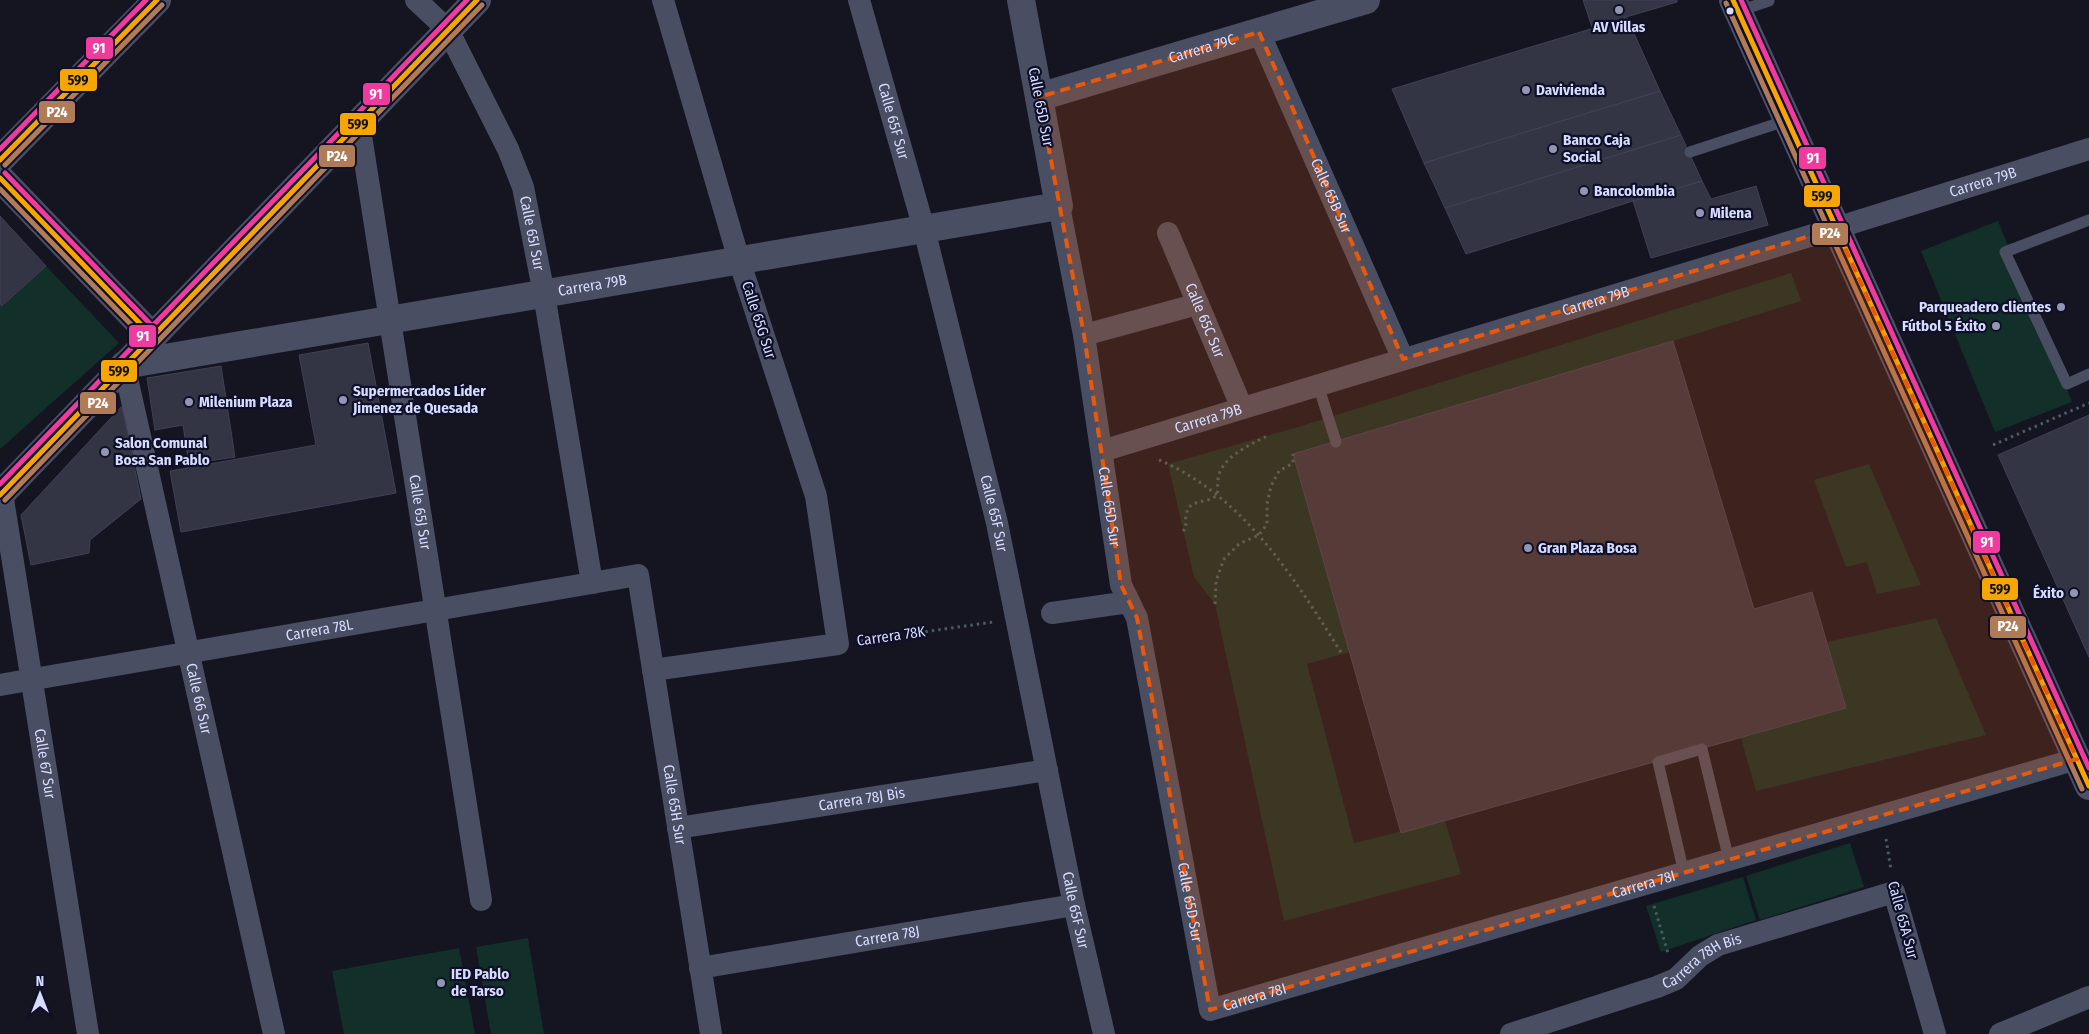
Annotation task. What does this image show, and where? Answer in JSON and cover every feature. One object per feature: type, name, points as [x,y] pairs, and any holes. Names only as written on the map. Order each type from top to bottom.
[{"type":"main road","points":[[1736,6],[2089,786]]},
{"type":"street","points":[[0,160],[157,0]]},
{"type":"street","name":"Calle 65I Sur","points":[[416,0],[448,30],[508,149],[523,187],[544,294],[592,583]]},
{"type":"street","points":[[1,494],[477,0]]},
{"type":"street","name":"Calle 65G Sur","points":[[663,0],[739,260],[816,496],[838,644]]},
{"type":"street","name":"Calle 65F Sur","points":[[860,0],[924,229],[995,514],[1074,905],[1104,1034]]},
{"type":"street","name":"Calle 65D Sur","points":[[1021,0],[1084,335],[1121,586],[1137,618],[1210,1010]]},
{"type":"street","name":"Carrera 79C","points":[[1039,97],[1366,0]]},
{"type":"street","name":"Calle 65B Sur","points":[[1259,32],[1403,359]]},
{"type":"street","name":"Calle 65J Sur","points":[[359,123],[481,900]]},
{"type":"street","name":"Carrera 79B","points":[[1102,451],[1836,228],[2089,149]]},
{"type":"street","points":[[0,178],[152,336]]},
{"type":"street","name":"Carrera 79B","points":[[124,365],[1059,206]]},
{"type":"street","name":"Calle 65C Sur","points":[[1168,234],[1242,408]]},
{"type":"street","points":[[1084,335],[1198,304]]},
{"type":"street","name":"Calle 66 Sur","points":[[124,365],[274,1034]]},
{"type":"street","name":"Calle 67 Sur","points":[[1,494],[88,1034]]},
{"type":"street","name":"Carrera 78L","points":[[0,685],[638,575]]},
{"type":"street","name":"Calle 65H Sur","points":[[638,575],[711,1034]]},
{"type":"street","points":[[1052,613],[1129,602]]},
{"type":"street","name":"Carrera 78K","points":[[653,670],[838,644]]},
{"type":"street","name":"Carrera 78I","points":[[1210,1010],[2077,760]]},
{"type":"street","name":"Carrera 78J Bis","points":[[678,828],[1047,770]]},
{"type":"street","name":"Carrera 78H Bis","points":[[1511,1034],[1676,979],[1700,956],[1718,945],[1894,892]]},
{"type":"street","name":"Calle 65A Sur","points":[[1894,892],[1935,1034]]},
{"type":"street","name":"Carrera 78J","points":[[700,968],[1074,905]]},
{"type":"street","points":[[2000,1034],[2089,997]]},
{"type":"lane","points":[[1736,6],[1769,1]]},
{"type":"lane","points":[[1690,152],[1788,120]]},
{"type":"lane","points":[[2089,220],[2005,252],[2067,384],[2089,374]]},
{"type":"lane","points":[[1318,385],[1336,442]]},
{"type":"lane","points":[[1684,873],[1658,762],[1702,749],[1729,860]]},
{"type":"path","points":[[1993,445],[2089,403]]},
{"type":"path","points":[[1183,531],[1186,528],[1185,518],[1190,506],[1194,502],[1213,499],[1217,495],[1218,479],[1226,464],[1241,450],[1268,436]]},
{"type":"path","points":[[1215,604],[1216,581],[1224,559],[1239,544],[1259,535],[1267,524],[1267,504],[1271,486],[1279,471],[1292,463],[1293,454]]},
{"type":"path","points":[[1152,457],[1168,464],[1217,495],[1259,535],[1299,585],[1342,654]]},
{"type":"path","name":"Carrera 78K","points":[[838,644],[1016,618]]},
{"type":"path","name":"Calle 65A Sur","points":[[1882,816],[1894,892]]},
{"type":"path","points":[[1647,884],[1676,979]]},
{"type":"highlighted area","points":[[1259,32],[1403,359],[1836,228],[2077,759],[1210,1010],[1137,618],[1121,585],[1084,335],[1039,97]]},
{"type":"green space","name":"Fútbol 5 Éxito","points":[[1998,221],[2072,402],[1995,432],[1921,251]]},
{"type":"green space","points":[[46,266],[119,343],[0,449],[0,304],[3,306]]},
{"type":"green space","points":[[1791,273],[1801,301],[1293,454],[1350,652],[1307,664],[1354,843],[1445,821],[1461,874],[1284,921],[1215,604],[1194,577],[1168,464],[1295,428]]},
{"type":"green space","points":[[1869,464],[1921,585],[1877,594],[1867,562],[1846,567],[1814,480]]},
{"type":"green space","points":[[1936,618],[1986,735],[1756,791],[1741,738],[1846,708],[1827,642]]},
{"type":"green space","points":[[1850,843],[1864,887],[1760,920],[1746,876]]},
{"type":"green space","points":[[1743,877],[1756,920],[1661,952],[1646,906]]},
{"type":"green space","points":[[528,938],[544,1034],[491,1034],[476,947]]},
{"type":"green space","points":[[459,948],[475,1034],[344,1034],[332,971]]},
{"type":"building","name":"AV Villas","points":[[1583,0],[1677,0],[1677,2],[1592,27]]},
{"type":"building","name":"Davivienda","points":[[1627,18],[1660,91],[1424,163],[1392,89]]},
{"type":"building","name":"Banco Caja Social","points":[[1660,91],[1681,135],[1445,208],[1424,163]]},
{"type":"building","name":"Bancolombia","points":[[1681,135],[1702,181],[1466,254],[1445,208]]},
{"type":"building","name":"Milena","points":[[1702,181],[1711,199],[1756,186],[1768,225],[1651,258],[1633,201]]},
{"type":"building","points":[[0,216],[46,266],[2,306],[0,304]]},
{"type":"building","name":"Gran Plaza Bosa","points":[[1673,341],[1754,609],[1812,592],[1846,708],[1401,833],[1293,454]]},
{"type":"building","name":"Supermercados Líder Jimenez de Quesada","points":[[368,343],[396,493],[181,532],[170,471],[316,445],[299,355]]},
{"type":"building","name":"Milenium Plaza","points":[[221,366],[235,457],[189,464],[183,425],[155,430],[147,378]]},
{"type":"building","name":"Salon Comunal Bosa San Pablo","points":[[122,406],[141,499],[90,540],[89,553],[31,565],[21,515]]},
{"type":"building","name":"Éxito","points":[[2089,415],[2089,657],[1998,455]]},
{"type":"transit line","name":"91","points":[[0,149],[146,0]]},
{"type":"transit line","name":"599","points":[[0,160],[157,0]]},
{"type":"transit line","name":"91","points":[[0,484],[467,0]]},
{"type":"transit line","name":"599","points":[[0,495],[477,0]]},
{"type":"transit line","name":"599","points":[[1733,0],[2089,786]]},
{"type":"transit line","name":"91","points":[[1741,0],[2089,768]]},
{"type":"transit line","name":"P24","points":[[1726,3],[2082,789]]},
{"type":"transit line","name":"P24","points":[[5,165],[162,5]]},
{"type":"transit line","name":"P24","points":[[5,500],[482,5]]},
{"type":"transit line","name":"91","points":[[5,173],[157,331]]},
{"type":"transit line","name":"599","points":[[0,178],[152,336]]},
{"type":"transit line","name":"P24","points":[[0,189],[147,341]]},
{"type":"place","name":"AV Villas","points":[[1619,10]]},
{"type":"place","name":"Davivienda","points":[[1526,90]]},
{"type":"place","name":"Banco Caja Social","points":[[1553,149]]},
{"type":"place","name":"Bancolombia","points":[[1584,191]]},
{"type":"place","name":"Milena","points":[[1700,213]]},
{"type":"place","name":"Parqueadero clientes","points":[[2061,307]]},
{"type":"place","name":"Fútbol 5 Éxito","points":[[1996,326]]},
{"type":"place","name":"Supermercados Líder Jimenez de Quesada","points":[[343,400]]},
{"type":"place","name":"Milenium Plaza","points":[[189,402]]},
{"type":"place","name":"Salon Comunal Bosa San Pablo","points":[[105,452]]},
{"type":"place","name":"Gran Plaza Bosa","points":[[1528,548]]},
{"type":"place","name":"Éxito","points":[[2074,593]]},
{"type":"place","name":"IED Pablo de Tarso","points":[[441,983]]}]
